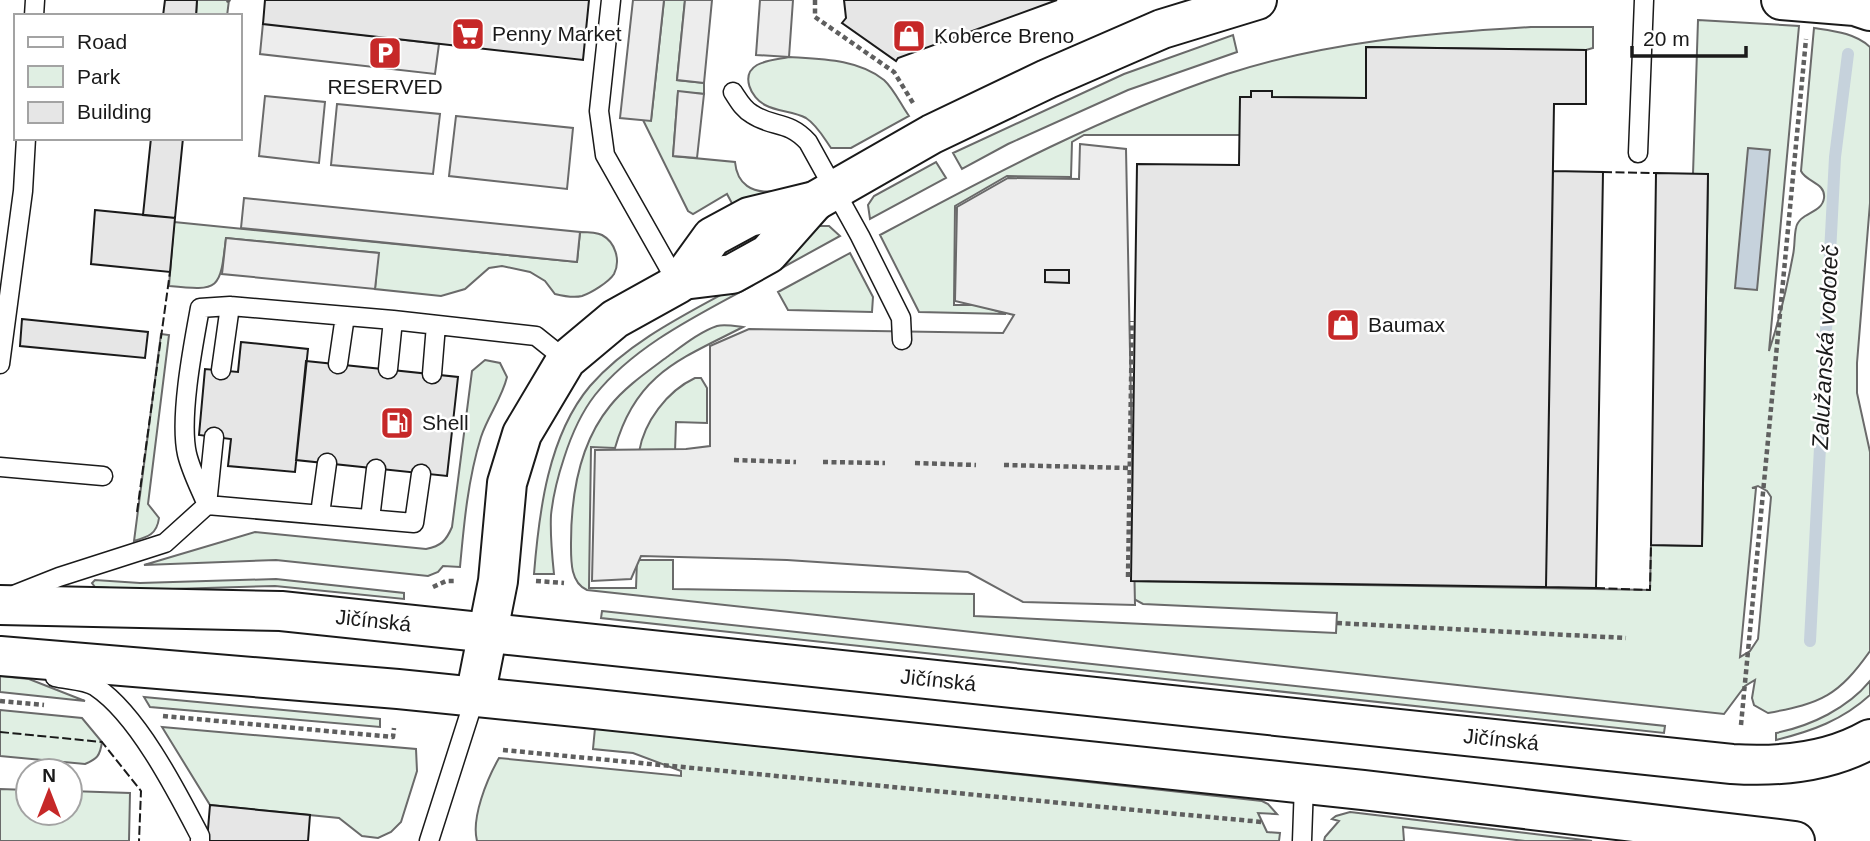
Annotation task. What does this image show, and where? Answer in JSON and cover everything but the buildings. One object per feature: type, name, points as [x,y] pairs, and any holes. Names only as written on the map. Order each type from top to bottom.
[{"type":"street","points":[[475,697],[498,581],[507,483],[522,434],[566,360],[615,320],[681,282],[732,274],[768,254],[825,196],[932,134],[1162,29],[1257,0]]},
{"type":"street","points":[[1794,13],[1855,6],[1870,11]]},
{"type":"street","name":"Jičínská","points":[[0,603],[281,611],[1732,764],[1763,766],[1819,759],[1845,752],[1870,739]]},
{"type":"street","points":[[0,656],[475,697],[1304,784],[1795,841]]},
{"type":"lane","points":[[611,0],[598,111],[605,155],[681,282]]},
{"type":"lane","points":[[1638,153],[1644,0]]},
{"type":"lane","points":[[733,92],[743,107],[754,116],[798,131],[808,142],[825,196],[901,318],[902,340]]},
{"type":"lane","points":[[0,364],[23,191],[26,140]]},
{"type":"lane","points":[[207,505],[187,456],[184,432],[194,337],[200,308],[230,306],[536,336],[566,360]]},
{"type":"lane","points":[[221,370],[230,306]]},
{"type":"lane","points":[[338,364],[345,316]]},
{"type":"lane","points":[[388,369],[393,320]]},
{"type":"lane","points":[[432,374],[436,325]]},
{"type":"lane","points":[[0,603],[59,578],[165,543],[207,505],[214,437]]},
{"type":"lane","points":[[320,514],[327,463]]},
{"type":"lane","points":[[0,467],[103,476]]},
{"type":"lane","points":[[370,519],[376,468]]},
{"type":"lane","points":[[207,505],[414,523],[421,474]]},
{"type":"lane","points":[[0,665],[95,686],[126,714],[171,782],[202,838]]},
{"type":"lane","points":[[429,841],[475,697]]},
{"type":"lane","points":[[1302,841],[1304,784]]},
{"type":"path","points":[[815,0],[815,17],[894,72],[918,111]]},
{"type":"path","points":[[1741,725],[1794,13]]},
{"type":"path","points":[[1128,577],[1132,321]]},
{"type":"path","points":[[734,460],[796,461]]},
{"type":"path","points":[[823,462],[885,463]]},
{"type":"path","points":[[915,463],[976,465]]},
{"type":"path","points":[[1003,465],[1130,468]]},
{"type":"path","points":[[446,581],[456,581]]},
{"type":"path","points":[[535,581],[564,583]]},
{"type":"path","points":[[1337,623],[1626,638]]},
{"type":"path","points":[[156,716],[393,737]]},
{"type":"path","points":[[503,750],[1266,822]]},
{"type":"path","points":[[582,758],[583,750]]},
{"type":"green space","points":[[197,0],[229,0],[227,14],[196,14]]},
{"type":"green space","points":[[664,0],[685,0],[677,80],[704,83],[704,94],[678,92],[673,156],[735,162],[742,182],[747,186],[759,191],[774,191],[736,211],[727,194],[693,214],[688,211],[643,120],[651,120]]},
{"type":"green space","points":[[1698,20],[1799,26],[1769,351],[1794,252],[1796,228],[1801,219],[1819,207],[1824,198],[1822,189],[1801,171],[1814,28],[1851,36],[1870,47],[1870,203],[1857,393],[1870,452],[1870,651],[1838,688],[1816,701],[1768,713],[1754,705],[1752,698],[1755,680],[1745,686],[1724,714],[587,590],[581,587],[574,577],[571,543],[575,489],[584,454],[599,421],[622,392],[652,368],[704,332],[726,325],[743,327],[681,360],[648,385],[624,423],[615,448],[591,447],[589,588],[636,588],[637,560],[673,560],[673,589],[974,594],[974,616],[1336,633],[1337,613],[1143,604],[1132,598],[1125,581],[1650,590],[1651,545],[1702,546],[1708,174],[1693,174]],"holes":[[[1758,486],[1771,497],[1758,639],[1750,651],[1740,657],[1756,488],[1752,488]]]},
{"type":"green space","points":[[1531,27],[1593,27],[1593,48],[1367,47],[1366,98],[1272,97],[1271,91],[1251,91],[1251,97],[1240,97],[1240,135],[1084,135],[1072,142],[1071,177],[1007,176],[955,206],[954,305],[980,305],[1006,314],[919,312],[880,235],[1093,127],[1227,74],[1339,47],[1454,32]]},
{"type":"green space","points":[[1233,35],[1237,52],[1128,90],[1008,144],[962,169],[953,153],[1124,74]]},
{"type":"green space","points":[[789,57],[839,61],[874,73],[888,84],[909,116],[851,148],[831,148],[806,118],[765,105],[755,97],[749,86],[749,74],[757,65]]},
{"type":"green space","points":[[936,162],[946,178],[870,219],[868,205],[874,196]]},
{"type":"green space","points":[[174,222],[577,262],[580,232],[591,232],[607,238],[615,252],[617,263],[614,274],[608,280],[582,296],[555,294],[545,281],[530,272],[502,266],[489,268],[465,289],[441,296],[375,289],[378,253],[226,238],[222,268],[214,283],[199,288],[169,286]]},
{"type":"green space","points":[[818,226],[829,226],[840,236],[769,275]]},
{"type":"green space","points":[[850,253],[873,297],[872,312],[788,310],[778,292]]},
{"type":"green space","points":[[750,279],[753,285],[648,346],[611,377],[595,395],[573,433],[556,486],[551,522],[554,574],[534,574],[543,500],[555,451],[564,428],[590,386],[625,353],[645,339]]},
{"type":"green space","points":[[161,334],[169,335],[148,504],[159,518],[151,534],[134,541]]},
{"type":"green space","points":[[485,360],[500,363],[507,377],[484,429],[473,469],[460,567],[443,566],[438,572],[428,576],[276,560],[144,565],[255,532],[426,549],[436,546],[445,539],[452,527],[472,371]]},
{"type":"green space","points":[[695,378],[701,378],[707,388],[707,423],[676,422],[675,452],[639,452],[646,430],[658,409],[675,391]]},
{"type":"green space","points":[[276,579],[404,593],[404,599],[275,586],[139,590],[95,587],[92,583],[95,580],[140,583]]},
{"type":"green space","points":[[602,611],[1665,726],[1664,733],[601,618]]},
{"type":"green space","points":[[0,676],[29,679],[85,701],[0,692]]},
{"type":"green space","points":[[1870,681],[1870,695],[1838,718],[1776,740],[1776,733],[1815,721],[1840,707]]},
{"type":"green space","points":[[144,697],[380,719],[380,727],[150,707]]},
{"type":"green space","points":[[0,710],[82,718],[102,742],[99,754],[85,764],[84,757],[0,756]]},
{"type":"green space","points":[[162,727],[416,749],[417,771],[401,822],[391,832],[378,838],[362,836],[339,818],[210,805]]},
{"type":"green space","points":[[595,728],[1262,801],[1277,814],[1258,813],[1267,832],[1280,833],[1279,841],[477,841],[478,810],[485,787],[499,758],[681,776],[681,771],[633,753],[593,749]]},
{"type":"green space","points":[[0,789],[14,790],[14,827],[84,827],[84,791],[130,793],[129,841],[0,841]]},
{"type":"green space","points":[[1350,812],[1592,841],[1525,841],[1403,827],[1404,841],[1324,841],[1339,821],[1332,819]]},
{"type":"shaded area","points":[[633,0],[664,0],[651,121],[620,118]]},
{"type":"shaded area","points":[[685,0],[712,0],[704,83],[677,80]]},
{"type":"shaded area","points":[[760,0],[793,0],[789,57],[756,55]]},
{"type":"shaded area","points":[[263,23],[439,44],[435,74],[260,54]]},
{"type":"shaded area","points":[[678,91],[704,94],[697,158],[673,156]]},
{"type":"shaded area","points":[[265,96],[325,102],[319,163],[259,156]]},
{"type":"shaded area","points":[[337,104],[440,114],[433,174],[331,165]]},
{"type":"shaded area","points":[[456,116],[573,128],[567,189],[449,176]]},
{"type":"shaded area","points":[[1080,144],[1126,149],[1135,605],[1023,602],[968,572],[787,560],[641,556],[631,579],[592,581],[595,450],[686,449],[710,446],[710,346],[749,329],[1003,333],[1014,315],[955,301],[957,207],[1008,178],[1079,179]]},
{"type":"shaded area","points":[[1748,148],[1770,150],[1757,290],[1735,288]]},
{"type":"shaded area","points":[[244,198],[580,232],[577,262],[241,228]]},
{"type":"shaded area","points":[[226,238],[379,253],[375,289],[222,274]]},
{"type":"waterway","name":"Zalužanská vodoteč","points":[[1810,641],[1835,157],[1848,54]]},
{"type":"fence","points":[[1603,172],[1656,173]]},
{"type":"fence","points":[[137,512],[170,272]]},
{"type":"fence","points":[[1596,588],[1650,590],[1651,545]]},
{"type":"fence","points":[[0,732],[102,742],[141,791],[139,841]]},
{"type":"place","name":"Penny Market","points":[[468,34]]},
{"type":"place","name":"Koberce Breno","points":[[909,36]]},
{"type":"place","name":"RESERVED","points":[[385,53]]},
{"type":"place","name":"Baumax","points":[[1343,325]]},
{"type":"place","name":"Shell","points":[[397,423]]}]
